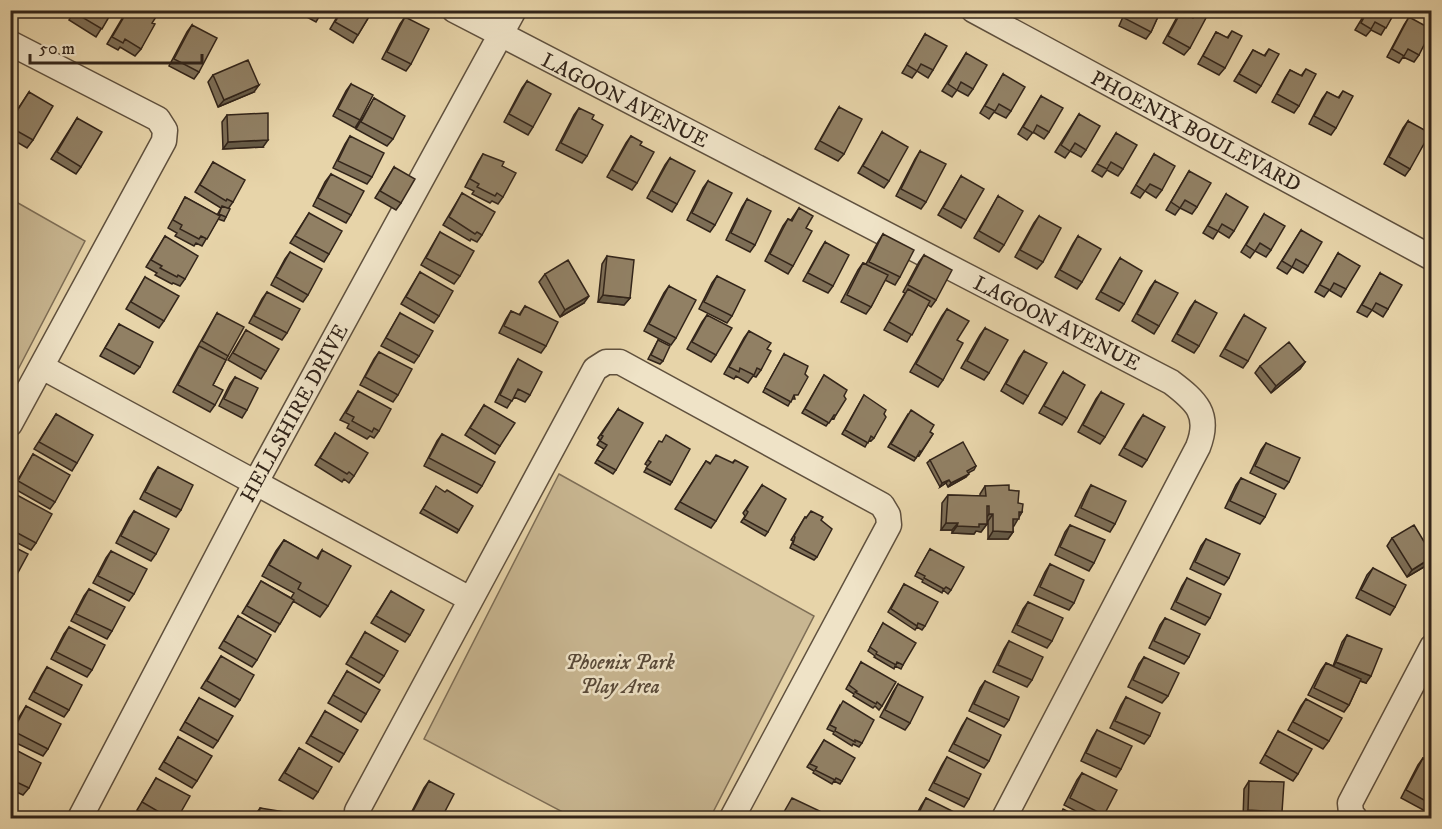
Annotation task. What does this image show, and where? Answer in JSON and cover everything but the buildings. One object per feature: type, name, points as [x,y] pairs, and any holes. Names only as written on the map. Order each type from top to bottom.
[{"type":"street","points":[[454,10],[500,35]]},
{"type":"street","name":"HELLSHIRE DRIVE","points":[[80,819],[256,482],[514,10]]},
{"type":"street","name":"PHOENIX BOULEVARD","points":[[974,10],[1425,255]]},
{"type":"street","name":"LAGOON AVENUE","points":[[500,35],[1171,382],[1190,397],[1203,417],[1204,432],[1198,447],[1004,819]]},
{"type":"street","points":[[10,43],[158,119],[165,130],[164,141],[10,424]]},
{"type":"street","points":[[357,819],[357,811],[594,369],[606,362],[620,362],[882,505],[888,515],[889,525],[732,819]]},
{"type":"street","points":[[42,367],[470,599]]},
{"type":"street","points":[[1354,819],[1350,803],[1431,647]]},
{"type":"green space","points":[[11,199],[85,241],[11,383]]},
{"type":"green space","name":"Phoenix Park Play Area","points":[[559,474],[814,616],[710,818],[574,818],[424,739]]}]
